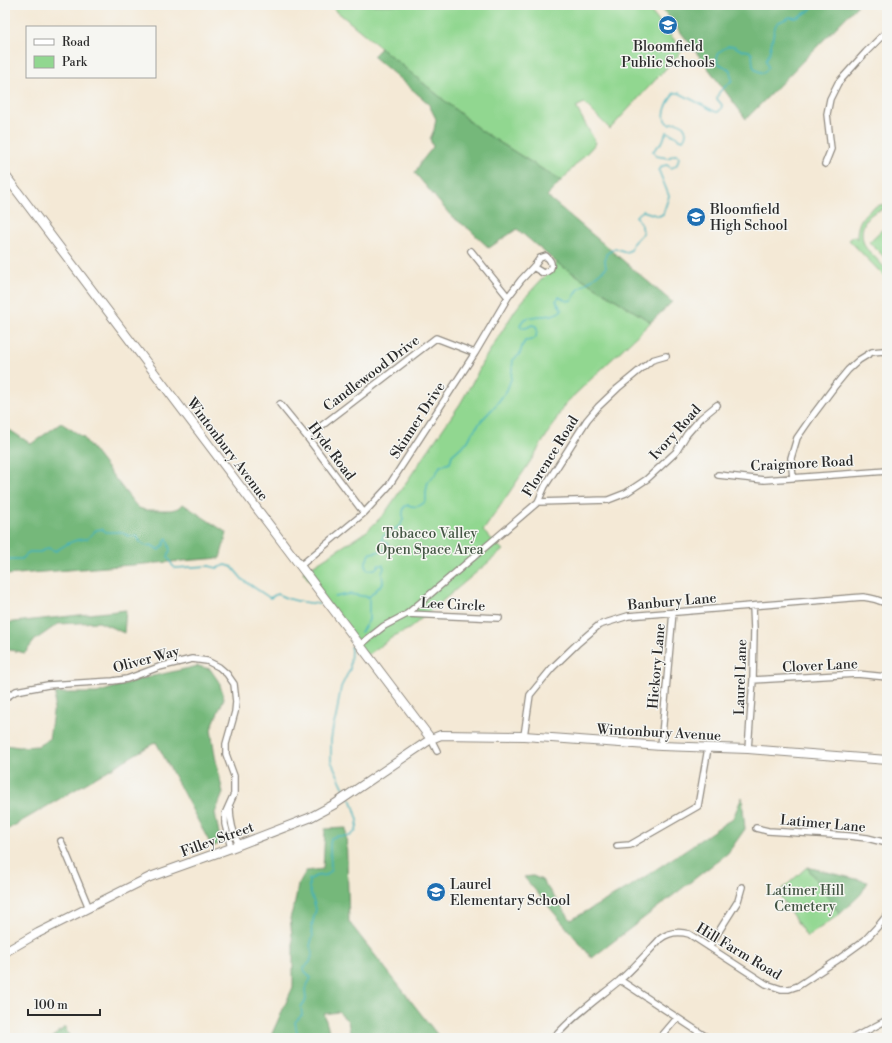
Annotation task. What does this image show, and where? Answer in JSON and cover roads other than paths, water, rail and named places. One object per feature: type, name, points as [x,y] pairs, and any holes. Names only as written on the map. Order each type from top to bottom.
[{"type":"street","points":[[825,164],[831,149],[827,114],[830,99],[838,83],[887,31]]},
{"type":"street","name":"Wintonbury Avenue","points":[[5,175],[431,739],[437,751]]},
{"type":"street","points":[[472,251],[508,297]]},
{"type":"street","name":"Skinner Drive","points":[[300,566],[364,513],[388,487],[475,353],[508,297],[533,267]]},
{"type":"street","name":"Candlewood Drive","points":[[307,437],[436,338],[475,353]]},
{"type":"street","points":[[793,478],[791,458],[797,438],[821,404],[848,370],[859,360],[872,352],[883,350],[887,352]]},
{"type":"street","name":"Florence Road","points":[[360,646],[384,626],[407,614],[538,502],[545,486],[587,420],[598,407],[618,388],[652,360],[666,356]]},
{"type":"street","name":"Hyde Road","points":[[280,404],[307,437],[364,513]]},
{"type":"street","name":"Ivory Road","points":[[538,502],[608,500],[626,493],[647,479],[676,452],[687,434],[701,418],[717,404]]},
{"type":"street","name":"Craigmore Road","points":[[718,476],[764,480],[887,471]]},
{"type":"street","name":"Banbury Lane","points":[[524,736],[530,695],[552,668],[577,644],[599,626],[628,616],[863,597],[872,598],[887,604]]},
{"type":"street","name":"Laurel Lane","points":[[748,749],[753,680],[753,606]]},
{"type":"street","name":"Hickory Lane","points":[[661,746],[673,612]]},
{"type":"street","name":"Lee Circle","points":[[407,614],[499,618]]},
{"type":"street","name":"Oliver Way","points":[[5,698],[16,691],[48,684],[127,679],[168,664],[192,659],[207,661],[219,667],[227,674],[234,684],[236,702],[235,712],[226,744],[226,754],[234,776],[234,794],[230,806],[225,814],[225,824],[231,848]]},
{"type":"street","name":"Clover Lane","points":[[753,680],[857,674],[887,677]]},
{"type":"street","name":"Wintonbury Avenue","points":[[431,739],[442,735],[524,736],[661,746],[748,749],[887,760]]},
{"type":"street","name":"Filley Street","points":[[5,952],[38,933],[150,877],[309,818],[348,795],[431,739]]},
{"type":"street","points":[[617,846],[630,845],[698,806],[708,748]]},
{"type":"street","name":"Oliver Way","points":[[230,806],[230,821],[239,845]]},
{"type":"street","name":"Latimer Lane","points":[[756,828],[768,831],[867,838],[887,844]]},
{"type":"street","points":[[61,840],[89,908]]},
{"type":"street","points":[[709,947],[738,901],[742,887]]},
{"type":"street","name":"Hill Farm Road","points":[[554,1038],[599,996],[620,980],[660,939],[673,932],[689,934],[766,984],[789,990],[798,986],[836,961],[865,940],[887,915]]},
{"type":"street","points":[[620,980],[708,1038]]},
{"type":"street","points":[[660,1038],[678,1018]]},
{"type":"street","points":[[853,1038],[887,1020]]},
{"type":"waterway","points":[[361,632],[369,620],[369,597],[383,583],[383,565],[379,565],[375,569],[368,570],[366,568],[366,561],[371,553],[382,551],[389,547],[389,544],[382,541],[383,536],[400,526],[403,520],[404,507],[408,505],[422,505],[426,501],[428,481],[436,474],[440,466],[450,463],[452,455],[468,441],[481,421],[496,405],[507,390],[511,379],[513,360],[520,354],[525,341],[532,340],[536,337],[536,326],[532,325],[522,328],[520,325],[523,320],[533,317],[552,315],[562,310],[556,301],[559,297],[567,301],[572,300],[578,290],[606,268],[606,254],[615,248],[626,252],[631,250],[633,243],[643,233],[642,226],[636,216],[643,211],[659,216],[663,214],[669,196],[659,171],[662,166],[667,165],[671,168],[675,167],[678,163],[679,157],[677,155],[668,158],[656,156],[653,151],[663,141],[667,132],[683,140],[685,137],[686,130],[681,124],[669,124],[664,118],[664,113],[674,93],[679,93],[718,112],[722,105],[717,99],[717,96],[720,91],[732,80],[730,70],[718,63],[717,57],[719,52],[728,46],[734,46],[741,50],[749,51],[752,54],[753,66],[756,70],[762,73],[766,71],[768,67],[766,60],[777,23],[790,17],[796,18],[809,11],[814,5]]},
{"type":"waterway","points":[[5,562],[10,559],[22,559],[29,552],[40,552],[48,548],[56,551],[74,541],[87,539],[96,530],[102,529],[106,532],[121,532],[129,536],[137,536],[139,541],[146,546],[151,545],[159,550],[164,545],[167,538],[170,550],[168,557],[175,568],[209,566],[217,568],[226,565],[232,567],[243,580],[270,598],[277,594],[292,600],[319,604]]},
{"type":"waterway","points":[[335,597],[349,594],[369,597]]},
{"type":"waterway","points":[[346,793],[331,761],[331,740],[341,687],[350,669],[351,647]]},
{"type":"waterway","points":[[298,1038],[295,1022],[302,1015],[301,1007],[306,1000],[305,989],[311,978],[303,969],[310,962],[313,952],[310,946],[313,935],[311,929],[316,909],[309,888],[309,880],[316,876],[327,875],[331,869],[331,838],[338,836],[350,836],[356,831],[358,820],[352,801],[349,798]]},
{"type":"place","name":"Bloomfield Public Schools","points":[[668,25]]},
{"type":"place","name":"Bloomfield High School","points":[[696,217]]},
{"type":"place","name":"Laurel Elementary School","points":[[436,892]]},
{"type":"park label","name":"Tobacco Valley Open Space Area","points":[[430,542]]},
{"type":"park label","name":"Latimer Hill Cemetery","points":[[805,898]]}]
